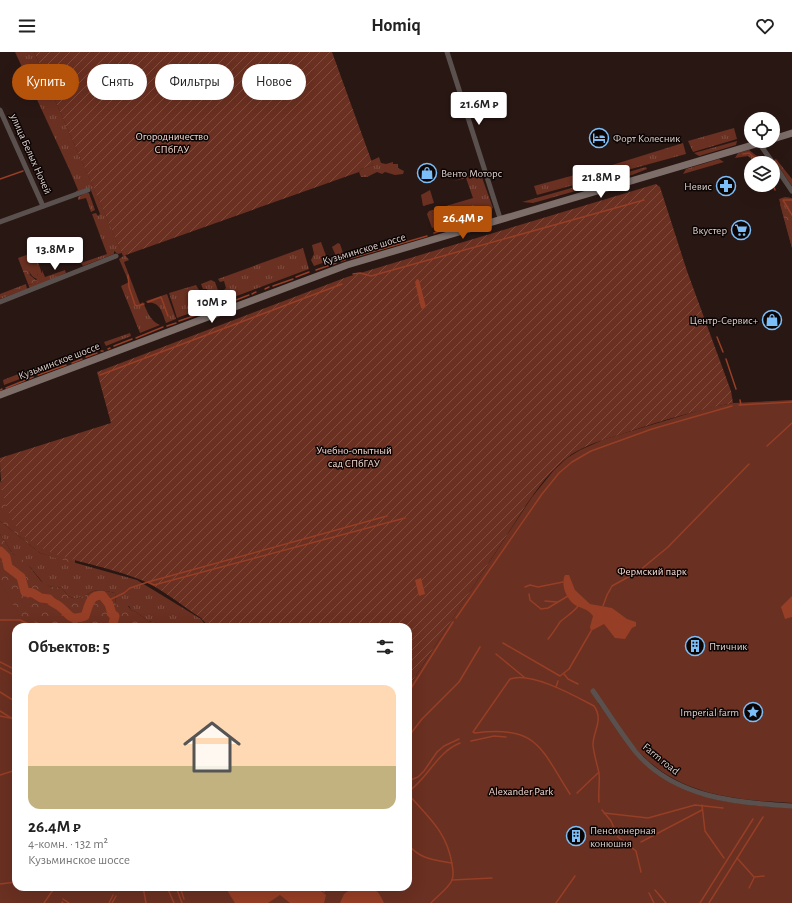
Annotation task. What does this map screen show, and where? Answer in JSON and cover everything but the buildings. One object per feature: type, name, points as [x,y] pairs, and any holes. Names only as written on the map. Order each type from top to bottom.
[{"type":"main road","points":[[780,137],[792,133]]},
{"type":"main road","name":"Кузьминское шоссе","points":[[0,395],[314,276],[500,218],[744,147]]},
{"type":"street","points":[[447,52],[500,218]]},
{"type":"street","name":"улица Белых Ночей","points":[[0,110],[43,206]]},
{"type":"street","points":[[780,173],[792,191]]},
{"type":"street","points":[[0,222],[88,190]]},
{"type":"street","points":[[0,302],[116,256]]},
{"type":"street","name":"Farm road","points":[[593,691],[635,751],[657,771],[674,783],[693,791],[721,799],[747,803],[792,806]]},
{"type":"green space","points":[[15,52],[34,52],[39,64],[21,64]]},
{"type":"green space","name":"Огородничество СПбГАУ","points":[[34,52],[332,52],[373,165],[361,169],[359,172],[123,256],[55,100],[79,100],[79,64],[39,64]]},
{"type":"green space","points":[[37,100],[55,100],[122,253],[118,254],[114,251],[114,254],[83,266],[81,263],[107,254],[92,214],[96,213],[98,216],[100,214],[90,188],[74,193],[78,190]]},
{"type":"green space","points":[[734,128],[737,139],[693,152],[688,141]]},
{"type":"green space","points":[[737,141],[736,145],[699,156],[694,153]]},
{"type":"green space","points":[[683,143],[686,154],[598,178],[596,170]]},
{"type":"green space","points":[[749,150],[757,156],[735,158],[738,153]]},
{"type":"green space","points":[[379,157],[381,163],[386,164],[393,162],[393,164],[398,164],[398,168],[404,171],[403,174],[395,175],[385,172],[382,174],[377,172],[367,177],[361,177],[359,172],[361,169],[373,165],[371,161]]},
{"type":"green space","points":[[719,159],[724,162],[683,174],[686,169]]},
{"type":"green space","points":[[780,164],[792,179],[792,186],[780,169]]},
{"type":"green space","points":[[646,167],[647,169],[632,175],[533,203],[522,202]]},
{"type":"green space","points":[[593,170],[596,179],[537,195],[534,186]]},
{"type":"green space","points":[[480,172],[493,208],[432,228],[427,214],[429,211],[473,198],[466,178],[454,181]]},
{"type":"green space","name":"Учебно-опытный сад СПбГАУ","points":[[656,184],[660,187],[687,271],[731,391],[733,403],[679,416],[605,439],[578,450],[561,463],[551,472],[534,494],[412,682],[412,623],[205,623],[201,618],[145,581],[60,555],[40,547],[23,535],[11,517],[3,492],[0,458],[111,423],[97,372],[347,277]]},
{"type":"green space","points":[[430,190],[434,203],[423,206],[421,195]]},
{"type":"green space","points":[[89,193],[95,210],[91,212],[86,198],[78,200],[78,197]]},
{"type":"green space","points":[[785,197],[792,198],[792,248],[779,199]]},
{"type":"green space","points":[[780,204],[783,204],[787,214],[791,217],[792,248]]},
{"type":"green space","points":[[321,242],[328,261],[314,266],[311,260],[314,254],[312,245]]},
{"type":"green space","points":[[338,243],[340,244],[344,256],[340,258],[336,256],[332,247]]},
{"type":"green space","points":[[303,248],[309,269],[226,300],[223,291],[226,288],[224,281],[220,282],[218,279]]},
{"type":"green space","points":[[35,252],[42,277],[38,276],[32,258],[27,259],[30,275],[38,282],[31,285],[28,284],[18,258]]},
{"type":"green space","points":[[125,255],[129,260],[124,262],[140,304],[143,302],[151,318],[160,325],[140,333],[121,286],[129,282],[119,259]]},
{"type":"green space","points":[[29,258],[34,260],[38,276],[42,274],[42,270],[45,277],[65,270],[66,273],[30,289],[28,284],[31,285],[37,279],[29,272],[27,261]]},
{"type":"green space","points":[[211,280],[215,282],[222,301],[211,306],[209,305],[206,294],[208,293],[207,289],[203,289],[201,284]]},
{"type":"green space","points":[[26,284],[27,289],[0,299],[0,294]]},
{"type":"green space","points":[[196,285],[202,295],[206,307],[177,318],[169,293]]},
{"type":"green space","points":[[167,294],[176,319],[166,323],[160,308],[155,304],[147,303],[146,301]]},
{"type":"green space","points":[[130,333],[131,336],[106,346],[104,342]]},
{"type":"green space","points":[[65,357],[66,361],[37,372],[35,368]]},
{"type":"green space","points":[[31,369],[33,374],[4,385],[3,380]]},
{"type":"green space","points":[[792,400],[792,803],[731,797],[693,787],[675,779],[658,769],[642,755],[625,736],[602,701],[598,703],[634,752],[650,768],[667,781],[706,797],[727,802],[792,808],[792,903],[0,903],[0,582],[20,616],[37,623],[12,623],[12,891],[412,891],[412,682],[532,497],[554,470],[567,458],[580,450],[605,439],[707,408],[733,403]]},
{"type":"green space","points":[[0,481],[75,558],[75,564],[40,553],[0,521]]},
{"type":"green space","points":[[0,521],[40,553],[137,580],[201,619],[204,623],[156,623],[148,621],[131,610],[129,606],[116,605],[115,593],[107,591],[97,590],[76,599],[68,596],[62,588],[44,584],[30,567],[13,554],[0,534]]},
{"type":"green space","points":[[0,534],[13,554],[25,561],[41,581],[49,586],[62,588],[68,596],[76,599],[97,590],[115,593],[116,605],[125,602],[131,610],[148,621],[156,623],[12,623],[12,643],[0,690]]},
{"type":"shaded area","points":[[417,279],[419,280],[426,307],[423,309],[421,308],[415,282]]},
{"type":"shaded area","points":[[565,575],[569,575],[575,590],[590,604],[612,608],[627,619],[636,622],[636,626],[632,628],[625,639],[615,638],[604,624],[591,631],[590,627],[593,616],[587,611],[573,604],[567,597],[563,583]]},
{"type":"shaded area","points":[[421,578],[425,594],[419,596],[415,580]]},
{"type":"shaded area","points":[[792,596],[792,617],[785,619],[781,607]]},
{"type":"shaded area","points":[[228,891],[321,891],[326,895],[324,903],[290,903],[280,895],[268,903],[235,903]]},
{"type":"shaded area","points":[[348,891],[377,891],[384,903],[340,903],[344,894]]},
{"type":"waterway","points":[[743,154],[749,153],[752,156]]},
{"type":"waterway","points":[[0,179],[23,171]]},
{"type":"waterway","points":[[353,274],[360,273],[371,276],[644,200]]},
{"type":"waterway","points":[[792,200],[783,200],[792,215]]},
{"type":"waterway","points":[[434,233],[485,218]]},
{"type":"waterway","points":[[351,258],[427,236]]},
{"type":"waterway","points":[[341,261],[345,260]]},
{"type":"waterway","points":[[316,270],[336,263]]},
{"type":"waterway","points":[[296,277],[309,272]]},
{"type":"waterway","points":[[128,275],[129,287],[135,305],[137,306],[144,304]]},
{"type":"waterway","points":[[273,286],[293,279]]},
{"type":"waterway","points":[[100,375],[342,284]]},
{"type":"waterway","points":[[265,289],[269,287]]},
{"type":"waterway","points":[[252,294],[256,292]]},
{"type":"waterway","points":[[228,303],[249,295]]},
{"type":"waterway","points":[[148,302],[161,297],[168,316]]},
{"type":"waterway","points":[[211,309],[223,305]]},
{"type":"waterway","points":[[179,321],[208,311]]},
{"type":"waterway","points":[[167,326],[176,323]]},
{"type":"waterway","points":[[136,338],[163,327]]},
{"type":"waterway","points":[[717,337],[723,352]]},
{"type":"waterway","points":[[114,346],[132,339]]},
{"type":"waterway","points":[[86,357],[97,353]]},
{"type":"waterway","points":[[72,363],[82,359]]},
{"type":"waterway","points":[[726,359],[736,389]]},
{"type":"waterway","points":[[38,375],[66,365]]},
{"type":"waterway","points":[[6,388],[33,377]]},
{"type":"waterway","points":[[740,400],[741,405]]},
{"type":"waterway","points":[[739,405],[792,402]]},
{"type":"waterway","points":[[456,618],[542,494],[559,473],[572,462],[591,451],[652,429],[732,406]]},
{"type":"waterway","points":[[767,446],[792,423]]},
{"type":"waterway","points":[[603,606],[612,586],[639,571],[668,547],[749,464]]},
{"type":"waterway","points":[[107,601],[124,593],[130,588],[148,582],[387,516]]},
{"type":"waterway","points":[[148,582],[154,585],[405,518]]},
{"type":"waterway","points":[[0,551],[6,557],[8,567],[21,577],[25,592],[33,593],[41,598],[49,599],[73,618],[85,616],[92,599],[98,595],[102,595],[109,604],[112,614],[115,616],[113,623]]},
{"type":"waterway","points":[[525,587],[530,585],[538,587],[563,582]]},
{"type":"waterway","points":[[529,594],[530,600],[541,609],[548,608],[568,596]]},
{"type":"waterway","points":[[545,601],[557,602]]},
{"type":"waterway","points":[[548,639],[560,622],[578,606]]},
{"type":"waterway","points":[[0,620],[20,620],[26,623]]},
{"type":"waterway","points":[[412,687],[453,622]]},
{"type":"waterway","points":[[503,643],[560,676],[569,669],[591,631]]},
{"type":"waterway","points":[[412,732],[422,719],[459,682],[480,647]]},
{"type":"waterway","points":[[496,654],[524,677]]},
{"type":"waterway","points":[[0,662],[12,668]]},
{"type":"waterway","points":[[0,668],[12,674]]},
{"type":"waterway","points":[[564,674],[568,679],[578,684]]},
{"type":"waterway","points":[[570,794],[543,752],[524,736],[496,731],[473,732],[510,679],[519,677],[541,681],[594,706],[598,716],[593,745],[599,773],[599,802]]},
{"type":"waterway","points":[[556,687],[558,681]]},
{"type":"waterway","points":[[0,692],[12,700]]},
{"type":"waterway","points":[[0,711],[12,718]]},
{"type":"waterway","points":[[0,716],[10,718]]},
{"type":"waterway","points":[[471,741],[494,736],[506,737]]},
{"type":"waterway","points":[[412,779],[418,777],[424,771],[437,752],[444,746],[459,739]]},
{"type":"waterway","points":[[412,789],[445,752],[460,743]]},
{"type":"waterway","points":[[0,775],[12,771]]},
{"type":"waterway","points":[[577,793],[598,773]]},
{"type":"waterway","points":[[412,798],[430,818],[441,834],[450,853],[452,864],[452,880],[446,889],[431,903]]},
{"type":"waterway","points":[[604,813],[648,818],[695,805],[723,808]]},
{"type":"waterway","points":[[702,805],[705,831],[724,858]]},
{"type":"waterway","points":[[602,810],[611,821],[618,837],[636,851],[641,872]]},
{"type":"waterway","points":[[641,842],[702,810]]},
{"type":"waterway","points":[[709,903],[763,817]]},
{"type":"waterway","points":[[700,903],[753,819]]},
{"type":"waterway","points":[[412,849],[427,858],[452,863]]},
{"type":"waterway","points":[[737,858],[754,877],[764,876]]},
{"type":"waterway","points":[[556,903],[575,876]]},
{"type":"waterway","points":[[452,880],[492,878]]},
{"type":"waterway","points":[[749,888],[754,878]]},
{"type":"waterway","points":[[0,884],[12,882]]},
{"type":"waterway","points":[[655,890],[666,903]]},
{"type":"waterway","points":[[44,903],[52,891]]},
{"type":"waterway","points":[[144,891],[146,903]]},
{"type":"waterway","points":[[169,891],[174,903]]},
{"type":"waterway","points":[[178,891],[182,903]]},
{"type":"waterway","points":[[181,891],[184,899]]},
{"type":"waterway","points":[[649,893],[654,903]]},
{"type":"waterway","points":[[109,903],[113,895]]},
{"type":"waterway","points":[[112,903],[116,896]]},
{"type":"waterway","points":[[63,899],[69,903]]},
{"type":"place","name":"Форт Колесник","points":[[599,138]]},
{"type":"place","name":"Венто Моторс","points":[[427,173]]},
{"type":"place","name":"Невис","points":[[726,186]]},
{"type":"place","name":"Вкустер","points":[[741,230]]},
{"type":"place","name":"Центр-Сервис+","points":[[772,320]]},
{"type":"place","name":"Птичник","points":[[695,646]]},
{"type":"place","name":"Imperial farm","points":[[753,712]]},
{"type":"place","name":"Пенсионерная конюшня","points":[[576,836]]},
{"type":"park label","name":"Фермский парк","points":[[652,571]]},
{"type":"park label","name":"Alexander Park","points":[[521,791]]}]
